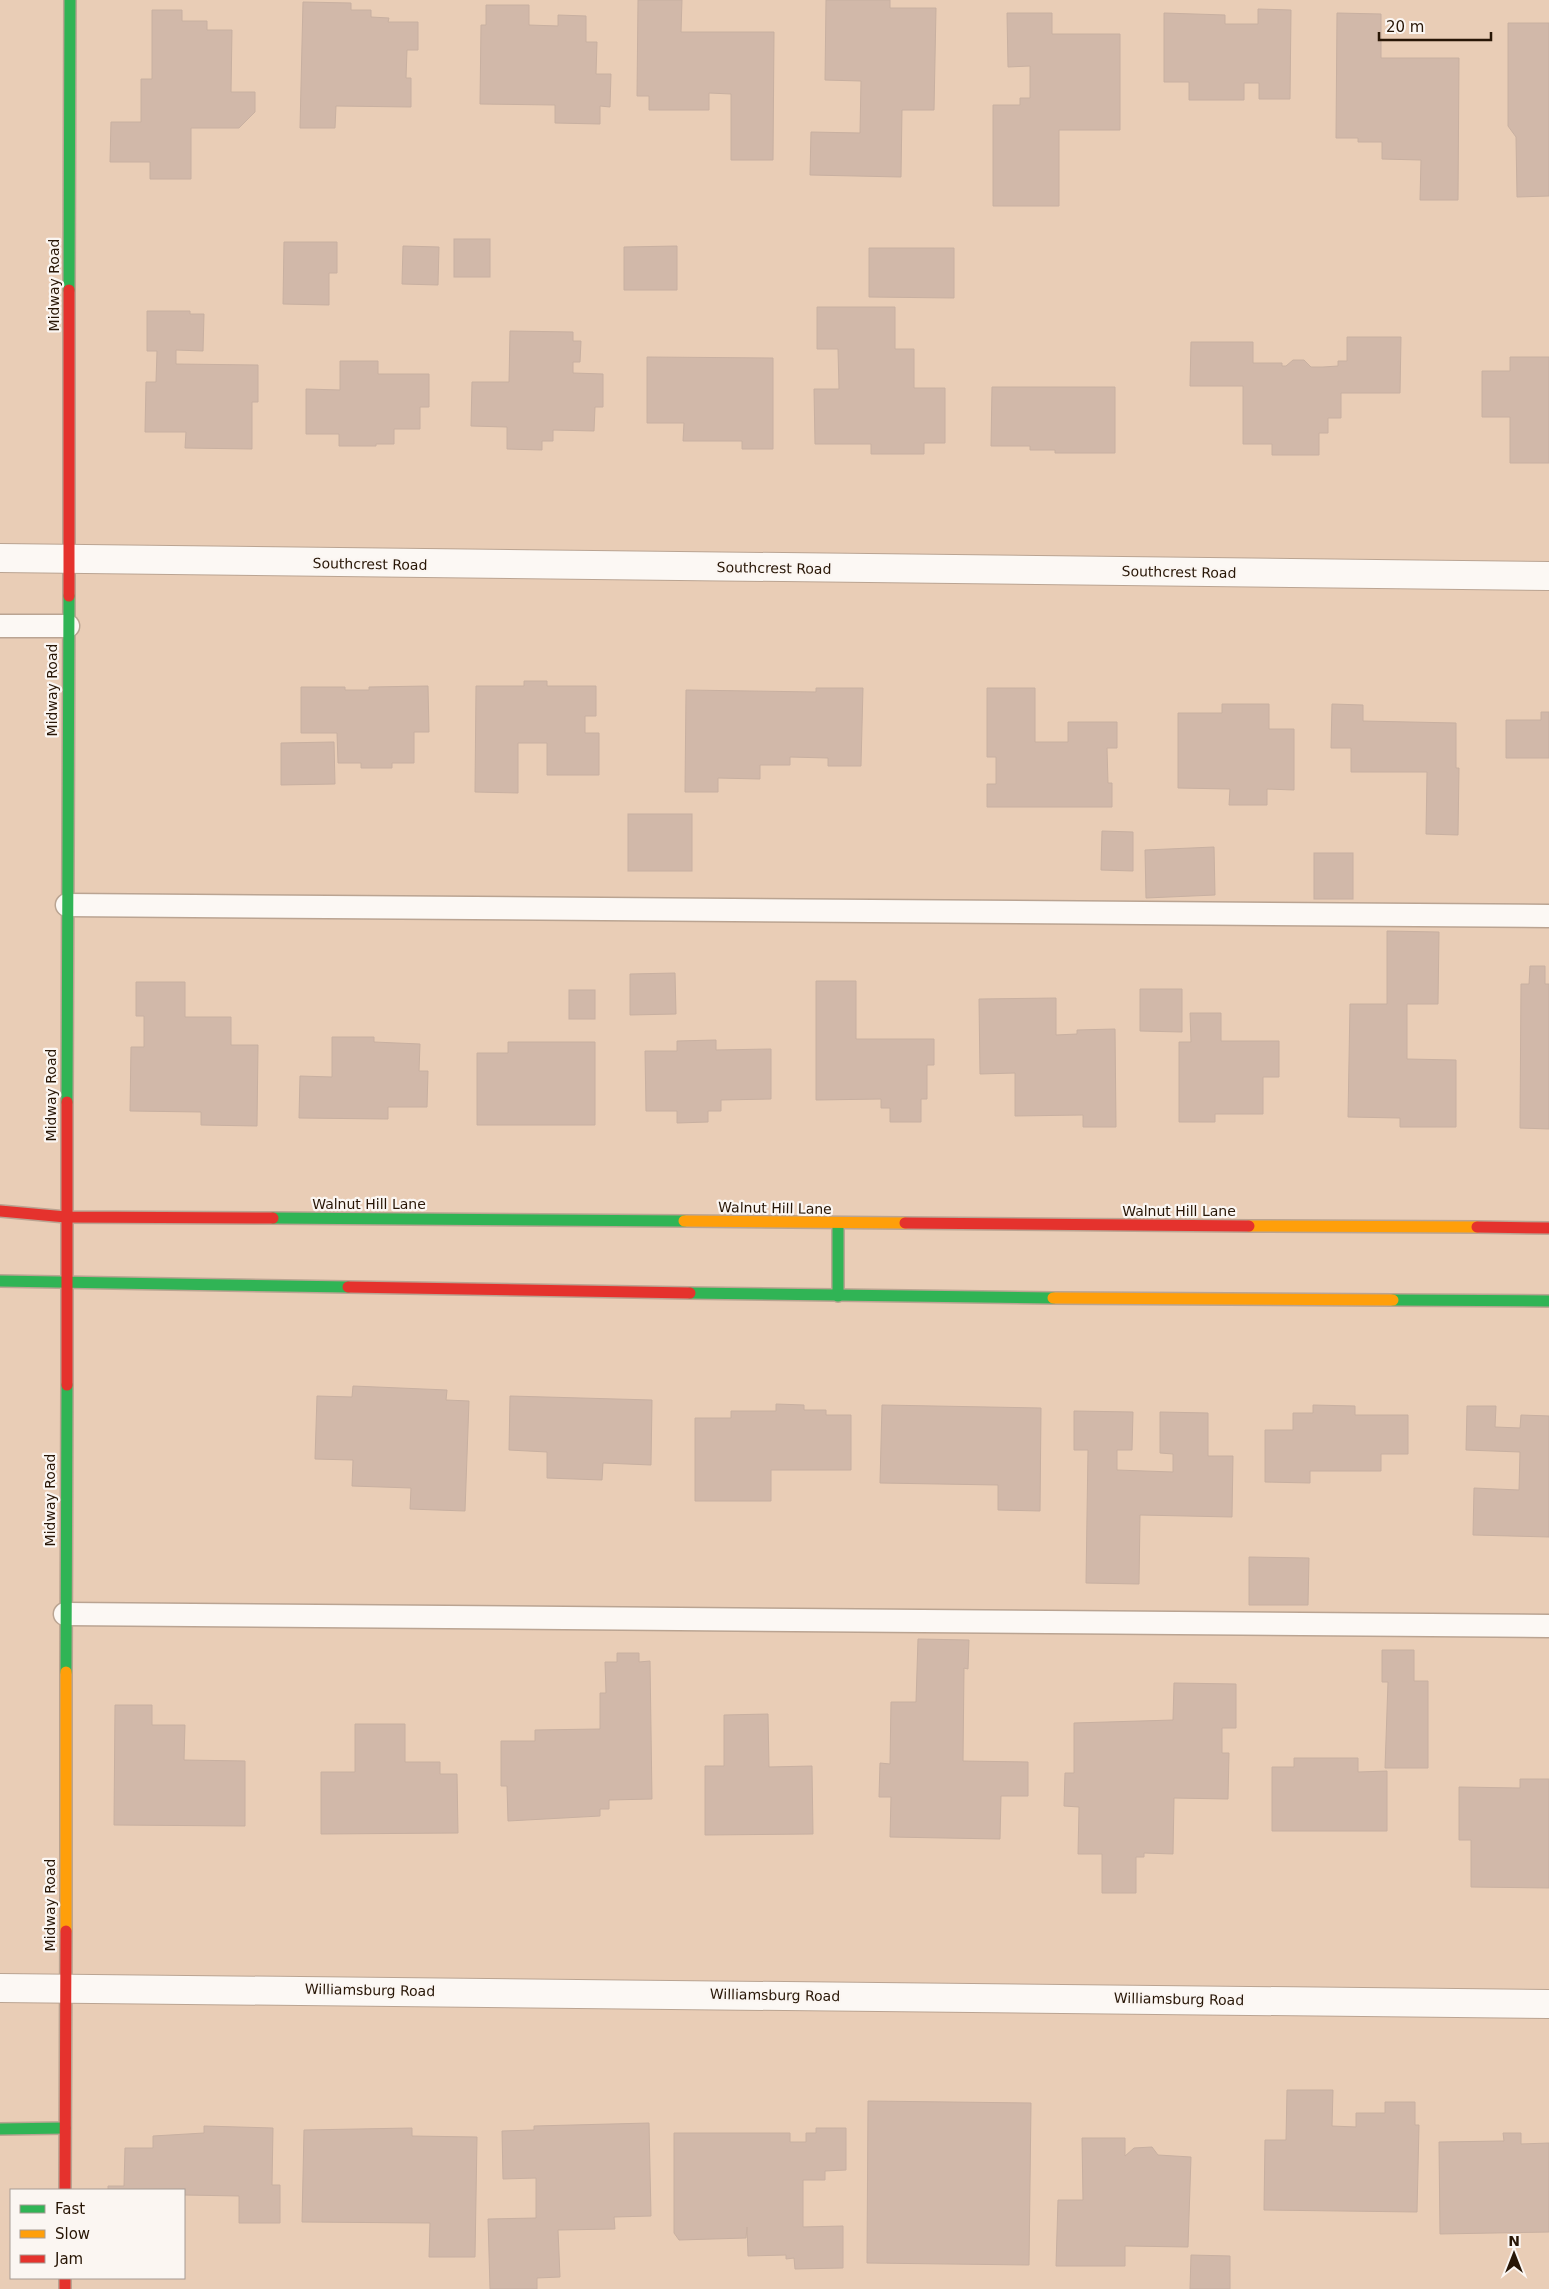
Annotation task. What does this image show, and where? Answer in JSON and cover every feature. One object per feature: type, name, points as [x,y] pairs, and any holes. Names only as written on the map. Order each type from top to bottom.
[{"type":"main road","name":"Midway Road","points":[[65,2189],[70,0]]},
{"type":"main road","name":"Walnut Hill Lane","points":[[0,1210],[66,1217],[582,1219],[838,1224],[1549,1228]]},
{"type":"main road","points":[[838,1224],[838,1296]]},
{"type":"main road","points":[[0,1281],[838,1296],[1549,1301]]},
{"type":"main road","points":[[0,2129],[65,2128]]},
{"type":"street","name":"Southcrest Road","points":[[0,558],[1549,576]]},
{"type":"street","name":"Williamsburg Road","points":[[0,1988],[65,1987],[1549,2004]]},
{"type":"lane","points":[[0,626],[68,626]]},
{"type":"lane","points":[[67,905],[1549,916]]},
{"type":"lane","points":[[66,1614],[1549,1626]]},
{"type":"building","points":[[638,0],[682,0],[681,32],[774,32],[773,160],[731,160],[731,94],[709,93],[709,110],[649,110],[649,96],[637,96]]},
{"type":"building","points":[[826,0],[890,0],[890,8],[936,8],[934,110],[902,110],[901,177],[810,175],[811,132],[860,133],[861,81],[825,80]]},
{"type":"building","points":[[303,2],[351,3],[351,10],[371,10],[371,17],[389,18],[388,22],[418,22],[418,50],[407,50],[406,78],[411,78],[411,107],[336,106],[335,128],[300,128]]},
{"type":"building","points":[[486,5],[529,5],[529,25],[558,26],[558,15],[586,16],[586,42],[597,42],[596,74],[611,74],[610,107],[600,106],[600,124],[555,123],[555,105],[480,104],[481,25],[486,25]]},
{"type":"building","points":[[1258,9],[1291,10],[1290,99],[1259,99],[1259,83],[1244,83],[1244,100],[1189,100],[1189,82],[1164,82],[1164,13],[1225,15],[1225,24],[1258,24]]},
{"type":"building","points":[[152,10],[182,10],[182,21],[207,21],[207,30],[232,30],[231,92],[255,92],[255,112],[239,128],[191,128],[191,179],[150,179],[150,162],[110,162],[111,122],[141,122],[141,79],[152,79]]},
{"type":"building","points":[[1007,13],[1052,13],[1052,34],[1120,34],[1120,130],[1059,130],[1059,206],[993,206],[993,105],[1020,105],[1020,98],[1030,98],[1030,66],[1008,67]]},
{"type":"building","points":[[1337,13],[1381,14],[1381,58],[1459,58],[1458,200],[1420,200],[1421,160],[1382,159],[1382,142],[1358,142],[1358,138],[1336,138]]},
{"type":"building","points":[[1508,23],[1549,23],[1549,196],[1517,197],[1516,137],[1508,126]]},
{"type":"building","points":[[454,239],[490,239],[490,277],[454,277]]},
{"type":"building","points":[[284,242],[337,242],[337,273],[329,273],[329,305],[283,304]]},
{"type":"building","points":[[403,246],[439,247],[438,285],[402,284]]},
{"type":"building","points":[[677,246],[677,290],[624,290],[624,247]]},
{"type":"building","points":[[869,248],[954,248],[954,298],[869,297]]},
{"type":"building","points":[[817,307],[895,307],[895,349],[914,349],[914,388],[945,388],[945,443],[924,443],[924,454],[871,454],[871,444],[815,444],[814,389],[839,389],[838,349],[817,349]]},
{"type":"building","points":[[147,311],[190,311],[190,314],[204,314],[203,351],[176,350],[176,364],[258,365],[258,402],[252,402],[252,449],[185,448],[186,432],[145,432],[146,382],[156,382],[157,351],[147,351]]},
{"type":"building","points":[[510,331],[573,332],[573,341],[581,341],[580,362],[573,362],[573,373],[603,374],[603,407],[595,407],[594,431],[553,430],[553,441],[542,441],[542,450],[507,449],[507,427],[471,426],[472,382],[509,382]]},
{"type":"building","points":[[1347,337],[1401,337],[1400,393],[1341,393],[1341,418],[1328,418],[1328,433],[1319,433],[1319,455],[1272,455],[1272,444],[1243,444],[1243,386],[1190,386],[1191,342],[1253,342],[1253,363],[1282,363],[1282,366],[1286,366],[1293,360],[1304,360],[1311,367],[1323,367],[1338,366],[1338,361],[1347,361]]},
{"type":"building","points":[[647,357],[773,358],[773,449],[742,449],[742,441],[683,441],[684,423],[647,423]]},
{"type":"building","points":[[1510,357],[1549,357],[1549,463],[1510,463],[1510,417],[1482,417],[1482,371],[1510,371]]},
{"type":"building","points":[[340,361],[378,361],[378,374],[429,374],[429,407],[420,407],[420,429],[394,429],[394,444],[376,444],[376,446],[339,446],[339,434],[306,434],[306,389],[340,390]]},
{"type":"building","points":[[992,387],[1115,387],[1115,453],[1055,453],[1055,450],[1030,450],[1030,446],[991,446]]},
{"type":"building","points":[[524,681],[547,681],[547,686],[596,686],[596,716],[585,716],[585,733],[599,733],[599,775],[547,775],[547,743],[518,743],[518,793],[475,792],[476,686],[524,686]]},
{"type":"building","points":[[428,686],[429,732],[414,732],[414,763],[392,763],[392,768],[361,768],[361,763],[338,763],[337,733],[301,733],[301,687],[345,687],[345,690],[369,690],[369,687]]},
{"type":"building","points":[[816,688],[863,688],[861,766],[828,766],[828,758],[790,757],[790,765],[760,765],[760,779],[718,778],[718,792],[685,792],[686,690],[816,692]]},
{"type":"building","points":[[987,688],[1035,688],[1035,742],[1068,742],[1068,722],[1117,722],[1117,748],[1107,748],[1108,783],[1112,783],[1112,807],[987,807],[987,784],[996,784],[996,757],[987,757]]},
{"type":"building","points":[[1222,704],[1269,704],[1269,729],[1294,729],[1294,790],[1267,789],[1267,805],[1229,805],[1230,789],[1178,788],[1178,713],[1222,713]]},
{"type":"building","points":[[1332,704],[1363,705],[1363,721],[1456,723],[1456,768],[1459,768],[1458,835],[1426,834],[1427,772],[1351,772],[1351,748],[1331,748]]},
{"type":"building","points":[[1541,712],[1549,712],[1549,758],[1506,758],[1506,720],[1541,720]]},
{"type":"building","points":[[334,742],[335,784],[281,785],[281,743]]},
{"type":"building","points":[[628,814],[692,814],[692,871],[628,871]]},
{"type":"building","points":[[1102,831],[1133,832],[1133,871],[1101,870]]},
{"type":"building","points":[[1214,847],[1215,895],[1146,898],[1145,850]]},
{"type":"building","points":[[1314,853],[1353,853],[1353,899],[1314,899]]},
{"type":"building","points":[[1387,931],[1439,932],[1438,1004],[1407,1004],[1407,1059],[1456,1060],[1456,1127],[1400,1127],[1400,1118],[1348,1117],[1350,1004],[1387,1004]]},
{"type":"building","points":[[1530,966],[1545,966],[1545,984],[1549,984],[1549,1129],[1520,1128],[1521,984],[1529,984]]},
{"type":"building","points":[[675,973],[676,1014],[630,1015],[630,974]]},
{"type":"building","points":[[816,981],[856,981],[856,1039],[934,1039],[934,1065],[927,1065],[927,1099],[921,1099],[921,1122],[890,1122],[890,1108],[881,1108],[881,1099],[816,1100]]},
{"type":"building","points":[[136,982],[185,982],[185,1017],[231,1017],[231,1045],[258,1045],[257,1126],[201,1125],[201,1112],[130,1111],[131,1047],[144,1047],[144,1016],[136,1016]]},
{"type":"building","points":[[1140,989],[1182,989],[1182,1032],[1140,1031]]},
{"type":"building","points":[[569,990],[595,990],[595,1019],[569,1019]]},
{"type":"building","points":[[1056,998],[1056,1035],[1077,1034],[1077,1030],[1115,1029],[1116,1127],[1083,1127],[1083,1115],[1015,1116],[1015,1073],[980,1074],[979,999]]},
{"type":"building","points":[[1190,1013],[1221,1013],[1221,1041],[1279,1041],[1279,1077],[1263,1077],[1263,1114],[1215,1114],[1215,1122],[1179,1122],[1179,1042],[1191,1042]]},
{"type":"building","points":[[332,1037],[374,1037],[374,1042],[420,1044],[419,1071],[428,1071],[427,1107],[388,1107],[388,1119],[299,1118],[300,1076],[332,1077]]},
{"type":"building","points":[[716,1040],[716,1050],[771,1049],[771,1099],[721,1100],[721,1111],[708,1111],[708,1122],[677,1123],[677,1111],[646,1111],[645,1051],[677,1051],[677,1041]]},
{"type":"building","points":[[508,1042],[595,1042],[595,1125],[477,1125],[477,1053],[508,1053]]},
{"type":"building","points":[[353,1386],[447,1390],[446,1400],[469,1401],[465,1511],[410,1509],[411,1488],[352,1486],[353,1460],[315,1459],[317,1396],[352,1397]]},
{"type":"building","points":[[510,1396],[652,1400],[651,1465],[603,1463],[602,1480],[547,1478],[547,1452],[509,1450]]},
{"type":"building","points":[[776,1404],[804,1405],[804,1410],[826,1410],[826,1415],[851,1415],[851,1470],[771,1470],[771,1501],[695,1501],[695,1418],[731,1418],[731,1411],[776,1411]]},
{"type":"building","points":[[882,1405],[1041,1408],[1040,1511],[998,1510],[998,1485],[880,1483]]},
{"type":"building","points":[[1313,1405],[1355,1406],[1355,1415],[1408,1415],[1408,1454],[1381,1454],[1381,1471],[1310,1471],[1310,1483],[1265,1482],[1265,1430],[1293,1430],[1293,1413],[1313,1413]]},
{"type":"building","points":[[1467,1406],[1496,1406],[1495,1427],[1520,1428],[1521,1415],[1549,1416],[1549,1537],[1473,1535],[1474,1488],[1519,1490],[1520,1452],[1466,1450]]},
{"type":"building","points":[[1074,1411],[1133,1412],[1132,1450],[1117,1450],[1117,1470],[1173,1472],[1173,1454],[1160,1453],[1160,1412],[1208,1413],[1208,1456],[1233,1456],[1232,1517],[1140,1515],[1139,1584],[1086,1583],[1088,1450],[1074,1450]]},
{"type":"building","points":[[1249,1557],[1309,1558],[1308,1605],[1249,1605]]},
{"type":"building","points":[[918,1639],[969,1640],[968,1669],[964,1668],[963,1761],[1028,1762],[1028,1796],[1001,1796],[1000,1839],[890,1837],[891,1797],[879,1797],[880,1763],[890,1764],[891,1702],[916,1702]]},
{"type":"building","points":[[1382,1650],[1414,1650],[1414,1681],[1428,1681],[1428,1768],[1385,1768],[1388,1682],[1382,1682]]},
{"type":"building","points":[[617,1653],[639,1653],[639,1662],[650,1661],[652,1799],[609,1800],[609,1809],[600,1809],[600,1816],[508,1821],[507,1786],[501,1786],[501,1741],[535,1741],[535,1730],[600,1729],[600,1693],[606,1693],[605,1662],[617,1662]]},
{"type":"building","points":[[1174,1683],[1236,1684],[1236,1728],[1222,1728],[1222,1753],[1229,1753],[1228,1799],[1174,1798],[1173,1854],[1144,1853],[1144,1857],[1136,1857],[1136,1893],[1102,1893],[1102,1854],[1078,1854],[1079,1807],[1064,1806],[1065,1773],[1074,1773],[1074,1723],[1173,1720]]},
{"type":"building","points":[[115,1705],[152,1705],[152,1725],[185,1725],[184,1760],[245,1761],[245,1826],[114,1825]]},
{"type":"building","points":[[768,1714],[769,1767],[812,1766],[813,1834],[705,1835],[705,1766],[724,1766],[724,1715]]},
{"type":"building","points":[[355,1724],[405,1724],[405,1762],[440,1762],[440,1774],[457,1774],[458,1833],[321,1834],[321,1772],[355,1772]]},
{"type":"building","points":[[1294,1758],[1358,1758],[1358,1772],[1387,1771],[1387,1831],[1272,1831],[1272,1767],[1294,1767]]},
{"type":"building","points":[[1520,1779],[1549,1779],[1549,1888],[1471,1887],[1471,1840],[1459,1840],[1459,1787],[1520,1788]]},
{"type":"building","points":[[1287,2090],[1333,2090],[1332,2126],[1356,2127],[1356,2113],[1385,2113],[1385,2102],[1415,2102],[1415,2125],[1419,2125],[1417,2212],[1264,2210],[1265,2140],[1286,2140]]},
{"type":"building","points":[[868,2101],[1031,2103],[1029,2265],[867,2263]]},
{"type":"building","points":[[649,2123],[651,2216],[614,2217],[615,2229],[558,2230],[560,2277],[537,2278],[537,2289],[490,2289],[488,2219],[536,2218],[536,2178],[503,2179],[502,2131],[534,2130],[534,2126]]},
{"type":"building","points":[[204,2126],[273,2128],[272,2185],[280,2185],[280,2223],[239,2223],[239,2196],[185,2195],[185,2189],[108,2189],[108,2186],[124,2186],[125,2148],[153,2148],[153,2136],[204,2133]]},
{"type":"building","points":[[412,2128],[412,2136],[477,2137],[475,2257],[429,2257],[430,2223],[302,2222],[304,2130]]},
{"type":"building","points":[[816,2128],[846,2128],[846,2170],[825,2171],[825,2180],[803,2180],[803,2227],[843,2226],[843,2268],[795,2269],[794,2258],[786,2259],[786,2255],[748,2256],[747,2227],[746,2238],[679,2240],[674,2233],[674,2133],[790,2133],[790,2142],[806,2142],[806,2133],[816,2133]]},
{"type":"building","points":[[1503,2133],[1521,2133],[1521,2144],[1549,2143],[1549,2232],[1440,2234],[1439,2142],[1504,2141]]},
{"type":"building","points":[[1082,2138],[1125,2138],[1125,2156],[1134,2148],[1152,2147],[1158,2155],[1191,2157],[1188,2247],[1125,2246],[1125,2266],[1056,2266],[1058,2200],[1083,2200]]},
{"type":"building","points":[[1191,2255],[1230,2256],[1230,2289],[1190,2289]]},
{"type":"traffic: fast","points":[[69,290],[70,0]]},
{"type":"traffic: fast","points":[[67,1102],[69,596]]},
{"type":"traffic: fast","points":[[273,1218],[684,1221]]},
{"type":"traffic: fast","points":[[838,1224],[838,1296]]},
{"type":"traffic: fast","points":[[0,1281],[348,1287]]},
{"type":"traffic: fast","points":[[690,1293],[1053,1298]]},
{"type":"traffic: fast","points":[[1393,1300],[1549,1301]]},
{"type":"traffic: fast","points":[[66,1672],[67,1385]]},
{"type":"traffic: fast","points":[[0,2129],[65,2128]]},
{"type":"traffic: slow","points":[[684,1221],[905,1223]]},
{"type":"traffic: slow","points":[[1249,1226],[1477,1227]]},
{"type":"traffic: slow","points":[[1053,1298],[1393,1300]]},
{"type":"traffic: slow","points":[[66,1672],[66,1931]]},
{"type":"traffic: jam","points":[[69,290],[69,596]]},
{"type":"traffic: jam","points":[[67,1102],[67,1385]]},
{"type":"traffic: jam","points":[[0,1211],[66,1217],[273,1218]]},
{"type":"traffic: jam","points":[[905,1223],[1249,1226]]},
{"type":"traffic: jam","points":[[1477,1227],[1549,1228]]},
{"type":"traffic: jam","points":[[348,1287],[690,1293]]},
{"type":"traffic: jam","points":[[65,2189],[66,1931]]},
{"type":"traffic: jam","points":[[65,2279],[65,2289]]}]
